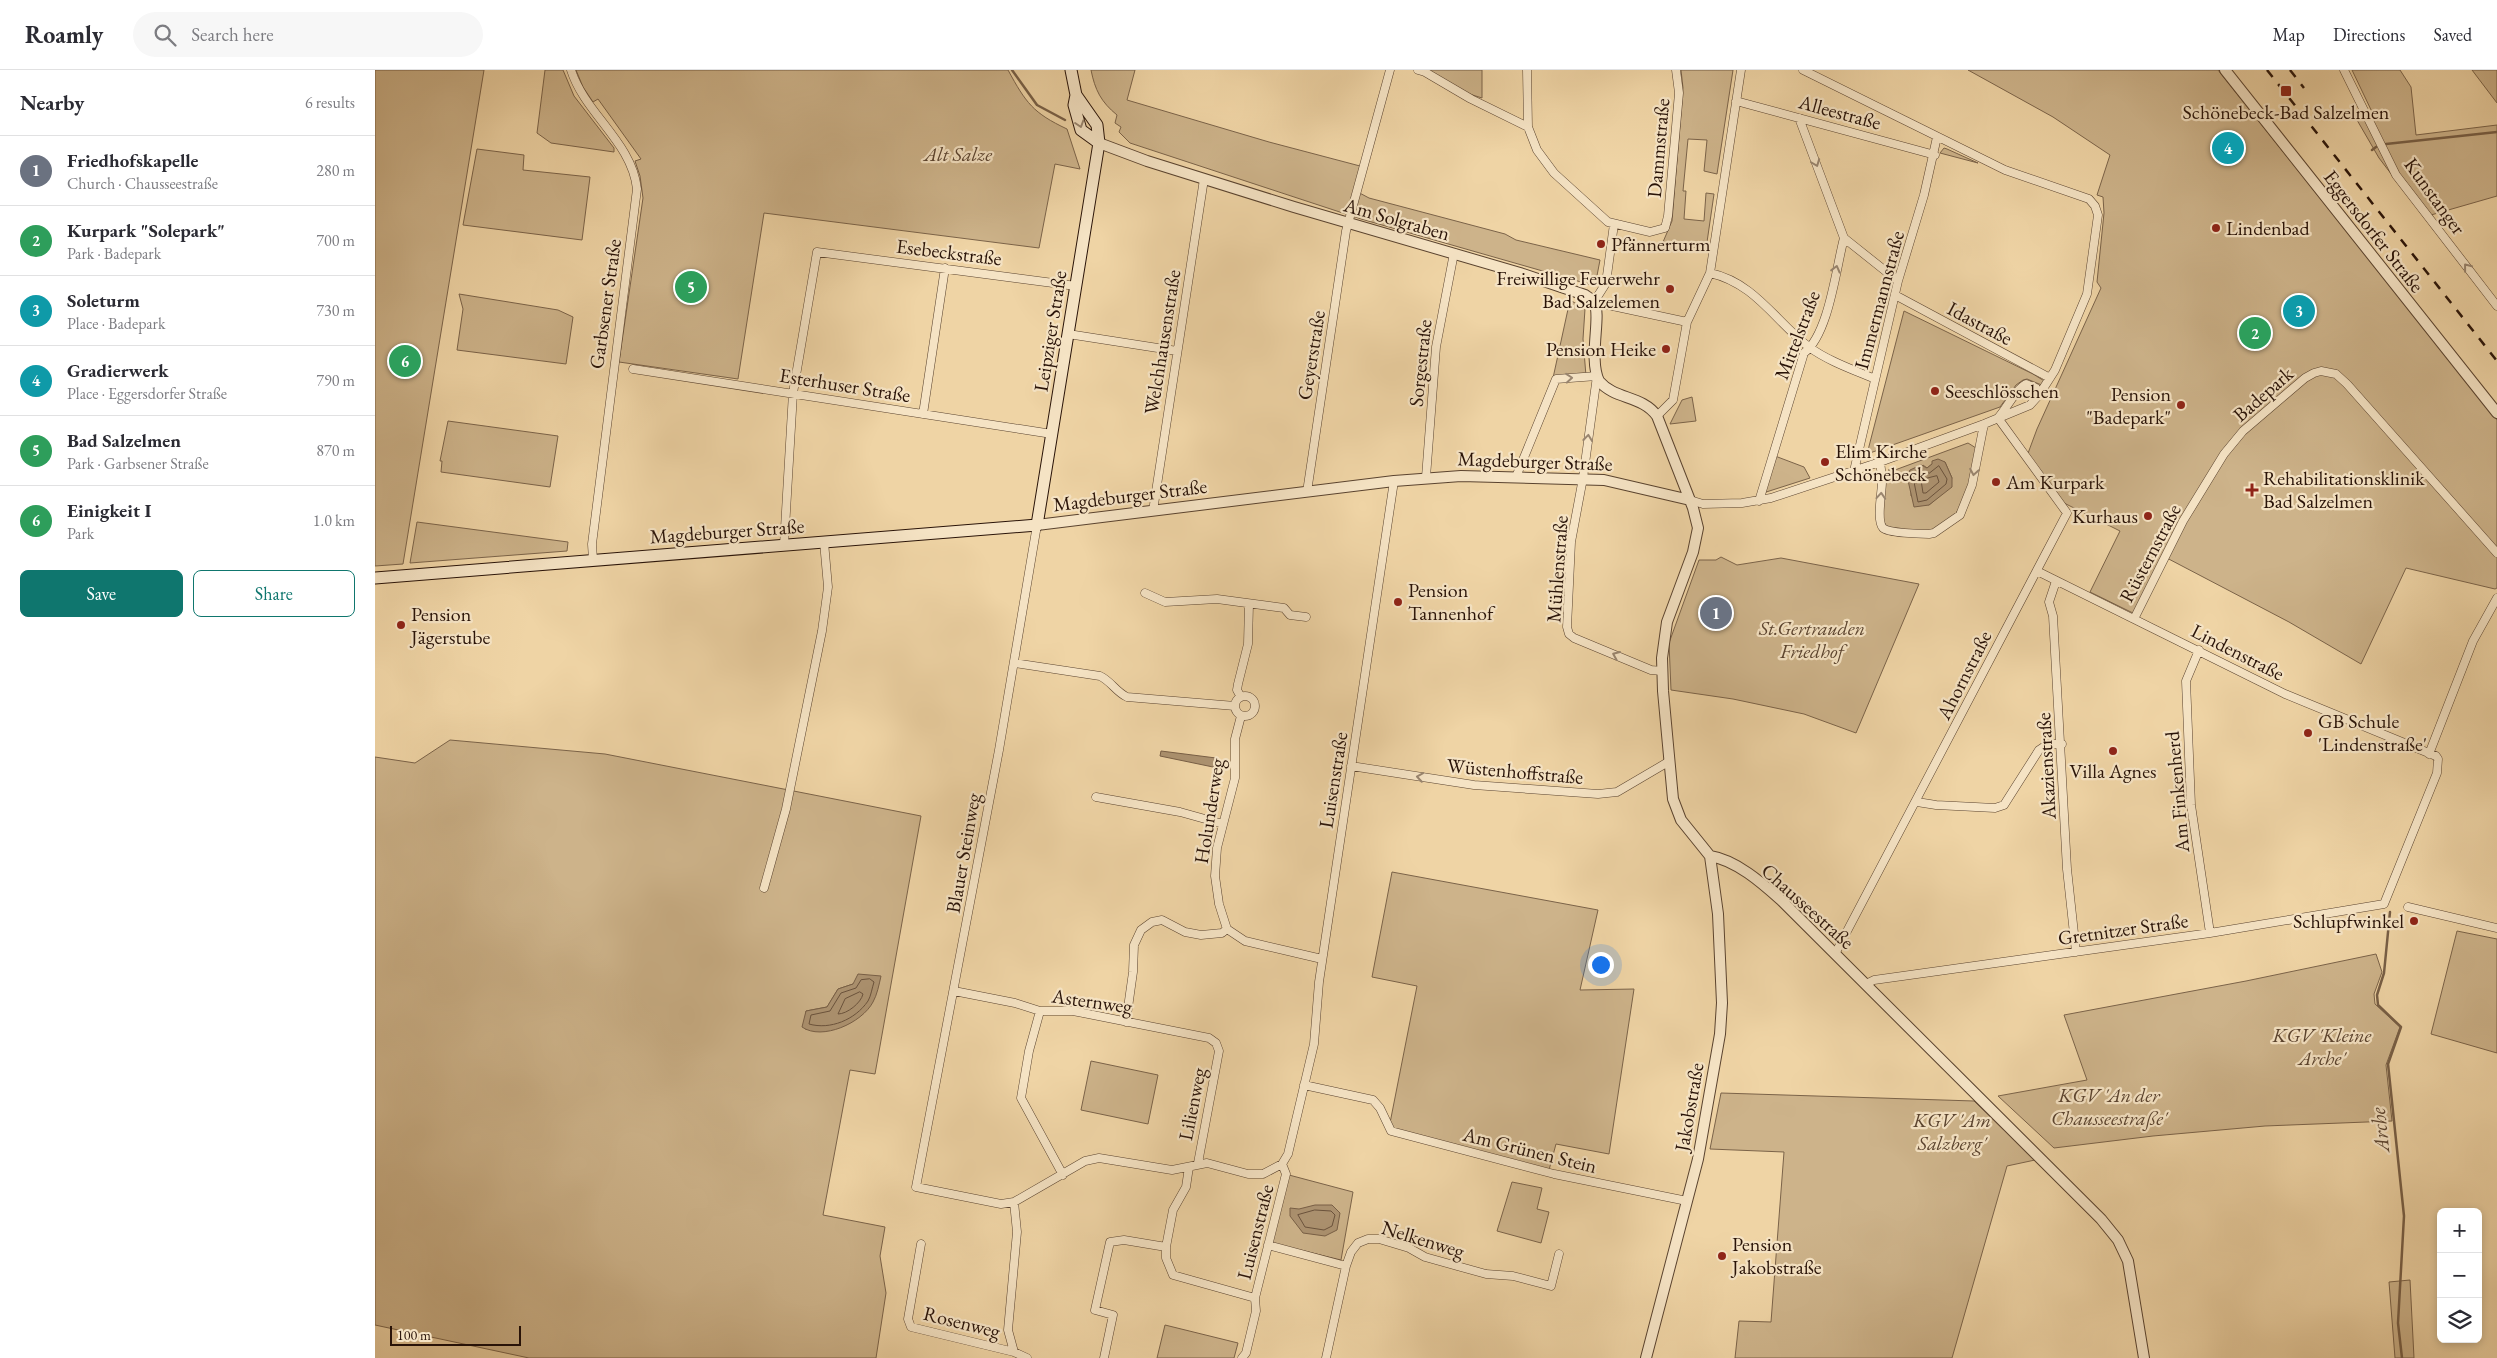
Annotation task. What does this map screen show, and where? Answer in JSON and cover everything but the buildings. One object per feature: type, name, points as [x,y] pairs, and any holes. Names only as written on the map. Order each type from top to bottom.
[{"type":"main road","name":"Leipziger Straße","points":[[1037,524],[1099,143],[1097,125],[1076,95],[1071,70]]},
{"type":"main road","name":"Magdeburger Straße","points":[[375,578],[1037,524]]},
{"type":"street","name":"Garbsener Straße","points":[[571,70],[575,82],[585,99],[627,156],[635,172],[637,189],[607,414],[592,544],[593,560]]},
{"type":"street","name":"Geyerstraße","points":[[1307,492],[1348,224],[1390,70]]},
{"type":"street","points":[[1418,70],[1527,127]]},
{"type":"street","points":[[1516,477],[1556,379],[1597,376],[1594,346],[1597,310],[1594,302],[1606,283],[1614,224],[1601,217],[1554,173],[1537,150],[1527,127],[1527,70]]},
{"type":"street","name":"Dammstraße","points":[[1614,224],[1650,232],[1665,228],[1668,216],[1679,94],[1675,70]]},
{"type":"street","points":[[1657,416],[1673,400],[1687,322],[1710,272],[1741,70]]},
{"type":"street","points":[[1803,70],[2005,170],[2089,199],[2095,206],[2098,215],[2087,294],[2050,378],[2039,395]]},
{"type":"street","name":"Eggersdorfer Straße","points":[[2225,70],[2497,413]]},
{"type":"street","name":"Kunstanger","points":[[2344,70],[2396,175],[2497,306]]},
{"type":"street","name":"Alleestraße","points":[[1736,101],[1935,155]]},
{"type":"street","points":[[1799,118],[1844,238],[1898,281]]},
{"type":"street","name":"Immermannstraße","points":[[1854,471],[1898,281],[1935,155],[1937,137]]},
{"type":"street","name":"Am Solgraben","points":[[1099,143],[1204,179],[1348,224],[1454,253],[1574,290],[1594,302],[1687,322]]},
{"type":"street","name":"Welchhausenstraße","points":[[1153,511],[1204,179]]},
{"type":"street","name":"Mittelstraße","points":[[1759,501],[1804,353],[1811,348],[1820,331],[1826,313],[1844,238]]},
{"type":"street","name":"Esebeckstraße","points":[[793,393],[817,252],[1076,286]]},
{"type":"street","name":"Sorgestraße","points":[[1426,478],[1436,347],[1454,253]]},
{"type":"street","points":[[923,414],[945,268]]},
{"type":"street","points":[[1710,272],[1736,281],[1754,293],[1811,348],[1875,379]]},
{"type":"street","name":"Idastraße","points":[[1895,295],[2050,378]]},
{"type":"street","points":[[1068,334],[1177,351]]},
{"type":"street","name":"Esterhuser Straße","points":[[633,368],[1052,434]]},
{"type":"street","name":"Badepark","points":[[2195,502],[2224,454],[2243,431],[2305,378],[2321,371],[2336,374],[2347,384],[2497,553]]},
{"type":"street","name":"Chausseestraße","points":[[1597,376],[1608,390],[1643,402],[1657,416],[1698,524],[1697,538],[1667,622],[1662,671],[1669,762],[1676,810],[1686,827],[1710,856],[1725,860],[1766,887],[1867,984],[2101,1219],[2125,1253],[2130,1268],[2144,1358]]},
{"type":"street","name":"Mühlenstraße","points":[[1597,376],[1583,478],[1571,542],[1567,627],[1569,634],[1651,670],[1662,671]]},
{"type":"street","name":"Magdeburger Straße","points":[[1037,524],[1426,478],[1583,478],[1616,481],[1703,504],[1759,501],[1880,462],[1984,424],[2030,406],[2039,395],[2033,386],[2023,386],[1998,418]]},
{"type":"street","points":[[784,545],[793,393]]},
{"type":"street","name":"Ahornstraße","points":[[1835,954],[1917,802],[2067,513],[1998,418]]},
{"type":"street","points":[[1880,462],[1882,480],[1879,520],[1881,526],[1885,529],[1896,531],[1934,533],[1960,515],[1972,485],[1984,424]]},
{"type":"street","name":"Luisenstraße","points":[[1242,1358],[1246,1353],[1256,1311],[1255,1298],[1286,1174],[1282,1164],[1288,1154],[1314,1044],[1322,959],[1394,481]]},
{"type":"street","name":"Rüsternstraße","points":[[2134,619],[2171,543],[2195,502]]},
{"type":"street","name":"Blauer Steinweg","points":[[1014,1202],[1001,1204],[916,1187],[1014,663],[1037,524]]},
{"type":"street","points":[[764,888],[786,809],[822,631],[828,587],[824,542]]},
{"type":"street","name":"Lindenstraße","points":[[2037,571],[2285,694],[2429,754]]},
{"type":"street","name":"Akazienstraße","points":[[2056,580],[2049,602],[2053,616],[2062,744],[2067,869],[2076,952]]},
{"type":"street","points":[[1145,593],[1165,602],[1217,599],[1284,608],[1291,615],[1306,618]]},
{"type":"street","points":[[2429,754],[2473,642],[2497,598]]},
{"type":"street","points":[[1241,716],[1236,711],[1235,706],[1241,697],[1237,690],[1248,644],[1249,604]]},
{"type":"street","name":"Am Finkenherd","points":[[2199,650],[2186,682],[2191,805],[2210,933]]},
{"type":"street","points":[[1014,663],[1100,676],[1106,679],[1119,694],[1127,697],[1235,706]]},
{"type":"street","name":"Holunderweg","points":[[1227,929],[1219,904],[1215,876],[1223,824],[1231,801],[1235,778],[1235,739],[1241,716],[1251,715],[1255,708],[1250,697],[1241,697]]},
{"type":"street","points":[[1917,802],[1936,805],[1995,808],[2004,805],[2039,750],[2048,744],[2062,744]]},
{"type":"street","name":"Gretnitzer Straße","points":[[1867,984],[1874,980],[2210,933],[2384,904],[2437,773],[2438,759],[2429,754]]},
{"type":"street","name":"Wüstenhoffstraße","points":[[1351,766],[1486,786],[1598,794],[1617,792],[1669,762]]},
{"type":"street","points":[[1096,797],[1179,812],[1223,824]]},
{"type":"street","name":"Jakobstraße","points":[[1646,1358],[1687,1201],[1709,1105],[1721,1019],[1720,950],[1710,856]]},
{"type":"street","points":[[2408,907],[2497,928]]},
{"type":"street","points":[[1126,1022],[1133,972],[1134,945],[1141,930],[1152,922],[1162,920],[1185,932],[1201,935],[1221,933],[1227,929],[1245,941],[1322,959]]},
{"type":"street","name":"Asternweg","points":[[954,991],[1015,1002],[1040,1011],[1073,1011],[1209,1038],[1216,1043],[1219,1051]]},
{"type":"street","points":[[1040,1011],[1029,1051],[1021,1098],[1063,1175]]},
{"type":"street","name":"Lilienweg","points":[[1198,1163],[1219,1051]]},
{"type":"street","name":"Am Grünen Stein","points":[[1304,1084],[1373,1100],[1380,1108],[1391,1131],[1554,1174],[1687,1201]]},
{"type":"street","points":[[1014,1352],[1009,1330],[1017,1232],[1014,1202],[1085,1161],[1099,1158],[1172,1170],[1189,1167],[1198,1163],[1207,1163],[1248,1174],[1263,1174],[1282,1164]]},
{"type":"street","name":"Lilienweg","points":[[1166,1247],[1173,1210],[1186,1187],[1189,1167]]},
{"type":"street","name":"Nelkenweg","points":[[1346,1266],[1351,1252],[1358,1243],[1368,1239],[1379,1239],[1409,1248],[1425,1257],[1486,1274],[1513,1276],[1551,1286],[1559,1254]]},
{"type":"street","points":[[1104,1358],[1113,1315],[1095,1310],[1110,1242],[1124,1240],[1166,1247],[1166,1258],[1173,1275],[1255,1298]]},
{"type":"street","name":"Rosenweg","points":[[921,1244],[908,1319],[911,1327],[1014,1352],[1027,1358]]},
{"type":"street","points":[[1268,1245],[1346,1266],[1326,1358]]},
{"type":"green space","points":[[375,70],[484,70],[403,564],[375,566]]},
{"type":"green space","points":[[545,70],[563,70],[574,96],[614,148],[614,152],[551,143],[537,133]]},
{"type":"green space","name":"Alt Salze","points":[[576,70],[1008,70],[1031,106],[1046,118],[1067,129],[1080,169],[1055,164],[1039,248],[764,213],[738,379],[619,362],[643,198],[640,176],[635,161],[641,159],[598,99],[593,102],[583,87]]},
{"type":"green space","points":[[1091,70],[1135,70],[1127,100],[1269,142],[1360,166],[1354,190],[1369,198],[1505,234],[1516,240],[1600,260],[1595,286],[1361,219],[1130,143],[1119,132],[1121,127],[1115,123],[1117,115],[1099,95]]},
{"type":"green space","points":[[1427,70],[1482,70],[1482,98],[1463,92]]},
{"type":"green space","points":[[1681,70],[1733,70],[1717,174],[1704,171],[1707,140],[1688,139],[1683,191],[1686,191],[1684,219],[1704,221],[1706,193],[1714,194],[1706,249],[1663,242],[1672,221],[1683,88]]},
{"type":"green space","points":[[1968,70],[2218,70],[2497,420],[2497,588],[2406,568],[2361,664],[2289,622],[2163,556],[2135,614],[2090,592],[2120,531],[2054,498],[2027,456],[2037,429],[2101,288],[2097,282],[2104,213],[2103,197],[2097,195],[2110,155],[2053,117]]},
{"type":"green space","points":[[2352,70],[2400,70],[2411,87],[2416,135],[2497,125],[2497,196],[2424,217],[2379,158],[2357,120],[2373,114]]},
{"type":"green space","points":[[2472,70],[2497,70],[2497,103]]},
{"type":"green space","points":[[1944,148],[1947,149],[1978,163],[1940,153]]},
{"type":"green space","points":[[477,149],[524,155],[523,170],[590,177],[582,240],[463,225]]},
{"type":"green space","points":[[459,294],[558,310],[573,317],[566,364],[457,350],[463,309]]},
{"type":"green space","points":[[1570,300],[1585,309],[1583,339],[1586,376],[1553,378]]},
{"type":"green space","points":[[1904,311],[2033,374],[2046,382],[2044,386],[2027,379],[2023,380],[2016,385],[2000,407],[1867,454]]},
{"type":"green space","points":[[1692,397],[1696,421],[1670,424],[1682,400]]},
{"type":"green space","points":[[448,421],[558,436],[550,487],[441,472],[442,461],[440,461]]},
{"type":"green space","points":[[1968,443],[1976,448],[1968,486],[1959,509],[1942,526],[1930,532],[1921,533],[1888,529],[1882,519],[1884,484],[1888,481],[1889,469],[1895,470]],"holes":[[[1945,462],[1952,478],[1943,493],[1929,505],[1911,496],[1911,487],[1923,465],[1927,468],[1932,464]]]},
{"type":"green space","points":[[1775,456],[1804,467],[1810,478],[1760,494]]},
{"type":"green space","points":[[417,522],[568,542],[567,551],[410,563]]},
{"type":"green space","name":"St.Gertrauden Friedhof","points":[[1721,557],[1737,565],[1781,558],[1919,584],[1856,733],[1804,714],[1733,699],[1671,690],[1669,643],[1699,560],[1716,560]]},
{"type":"green space","points":[[450,740],[605,754],[921,816],[875,1074],[850,1070],[823,1215],[885,1227],[880,1256],[886,1293],[876,1358],[529,1358],[375,1325],[375,757],[415,763]],"holes":[[[853,984],[806,1030],[806,1011],[827,1007],[838,989]]]},
{"type":"green space","points":[[1392,872],[1598,910],[1580,990],[1634,989],[1609,1154],[1556,1144],[1549,1170],[1393,1129],[1390,1123],[1417,986],[1372,977]]},
{"type":"green space","points":[[2457,931],[2497,939],[2497,1053],[2431,1034]]},
{"type":"green space","points":[[2376,954],[2382,972],[2374,994],[2375,1004],[2400,1027],[2386,1065],[2392,1121],[2265,1126],[2153,1136],[2054,1148],[1998,1096],[2087,1080],[2064,1015],[2246,981]]},
{"type":"green space","points":[[1091,1061],[1158,1075],[1148,1124],[1081,1110]]},
{"type":"green space","name":"KGV 'Am Salzberg'","points":[[1721,1093],[1974,1101],[2035,1160],[2007,1166],[1952,1358],[1735,1358],[1739,1321],[1771,1322],[1784,1152],[1710,1149]]},
{"type":"green space","points":[[1289,1175],[1353,1192],[1341,1260],[1271,1243]]},
{"type":"green space","points":[[1512,1182],[1542,1188],[1537,1209],[1549,1212],[1541,1243],[1497,1231]]},
{"type":"green space","points":[[2410,1280],[2414,1358],[2395,1358],[2389,1282]]},
{"type":"green space","points":[[1165,1325],[1238,1343],[1234,1358],[1157,1358]]},
{"type":"water","points":[[1938,459],[1945,462],[1952,478],[1952,487],[1929,505],[1914,507],[1907,476],[1910,470],[1921,465],[1927,468],[1932,464],[1932,461]]},
{"type":"water","points":[[1161,751],[1216,758],[1216,764],[1213,767],[1160,756]]},
{"type":"water","points":[[858,974],[881,976],[876,996],[868,1010],[851,1023],[830,1031],[810,1031],[802,1027],[806,1011],[827,1007],[838,989],[853,984]]},
{"type":"water","points":[[1315,1205],[1332,1205],[1340,1213],[1337,1230],[1325,1236],[1303,1233],[1290,1216],[1290,1208],[1299,1209]]},
{"type":"waterway","points":[[1012,70],[1037,105],[1065,120]]},
{"type":"waterway","points":[[2386,144],[2497,132]]},
{"type":"waterway","points":[[2372,150],[2376,147]]},
{"type":"waterway","name":"Arche","points":[[2390,912],[2384,973],[2377,995],[2378,1005],[2401,1027],[2388,1064],[2404,1216],[2398,1323],[2402,1358]]},
{"type":"railway","points":[[2267,70],[2497,361]]},
{"type":"railway","points":[[2290,70],[2304,88]]},
{"type":"place","name":"Schönebeck-Bad Salzelmen","points":[[2286,91]]},
{"type":"place","name":"Gradierwerk","points":[[2228,148]]},
{"type":"place","name":"Lindenbad","points":[[2216,228]]},
{"type":"place","name":"Pfännerturm","points":[[1601,244]]},
{"type":"place","name":"Bad Salzelmen","points":[[691,287]]},
{"type":"place","name":"Freiwillige Feuerwehr Bad Salzelemen","points":[[1670,289]]},
{"type":"place","name":"Soleturm","points":[[2299,311]]},
{"type":"place","name":"Kurpark \"Solepark\"","points":[[2255,333]]},
{"type":"place","name":"Pension Heike","points":[[1666,349]]},
{"type":"place","name":"Einigkeit I","points":[[405,361]]},
{"type":"place","name":"Seeschlösschen","points":[[1935,391]]},
{"type":"place","name":"Pension \"Badepark\"","points":[[2181,405]]},
{"type":"place","name":"Elim Kirche Schönebeck","points":[[1825,462]]},
{"type":"place","name":"Am Kurpark","points":[[1996,482]]},
{"type":"place","name":"Rehabilitationsklinik Bad Salzelmen","points":[[2252,490]]},
{"type":"place","name":"Kurhaus","points":[[2148,516]]},
{"type":"place","name":"Pension Tannenhof","points":[[1398,602]]},
{"type":"place","name":"Friedhofskapelle","points":[[1716,613]]},
{"type":"place","name":"Pension Jägerstube","points":[[401,625]]},
{"type":"place","name":"GB Schule 'Lindenstraße'","points":[[2308,733]]},
{"type":"place","name":"Villa Agnes","points":[[2113,751]]},
{"type":"place","name":"Schlupfwinkel","points":[[2414,921]]},
{"type":"place","name":"Pension Jakobstraße","points":[[1722,1256]]},
{"type":"park label","name":"KGV 'Kleine Arche'","points":[[2322,1046]]},
{"type":"park label","name":"KGV 'An der Chausseestraße'","points":[[2109,1106]]}]
